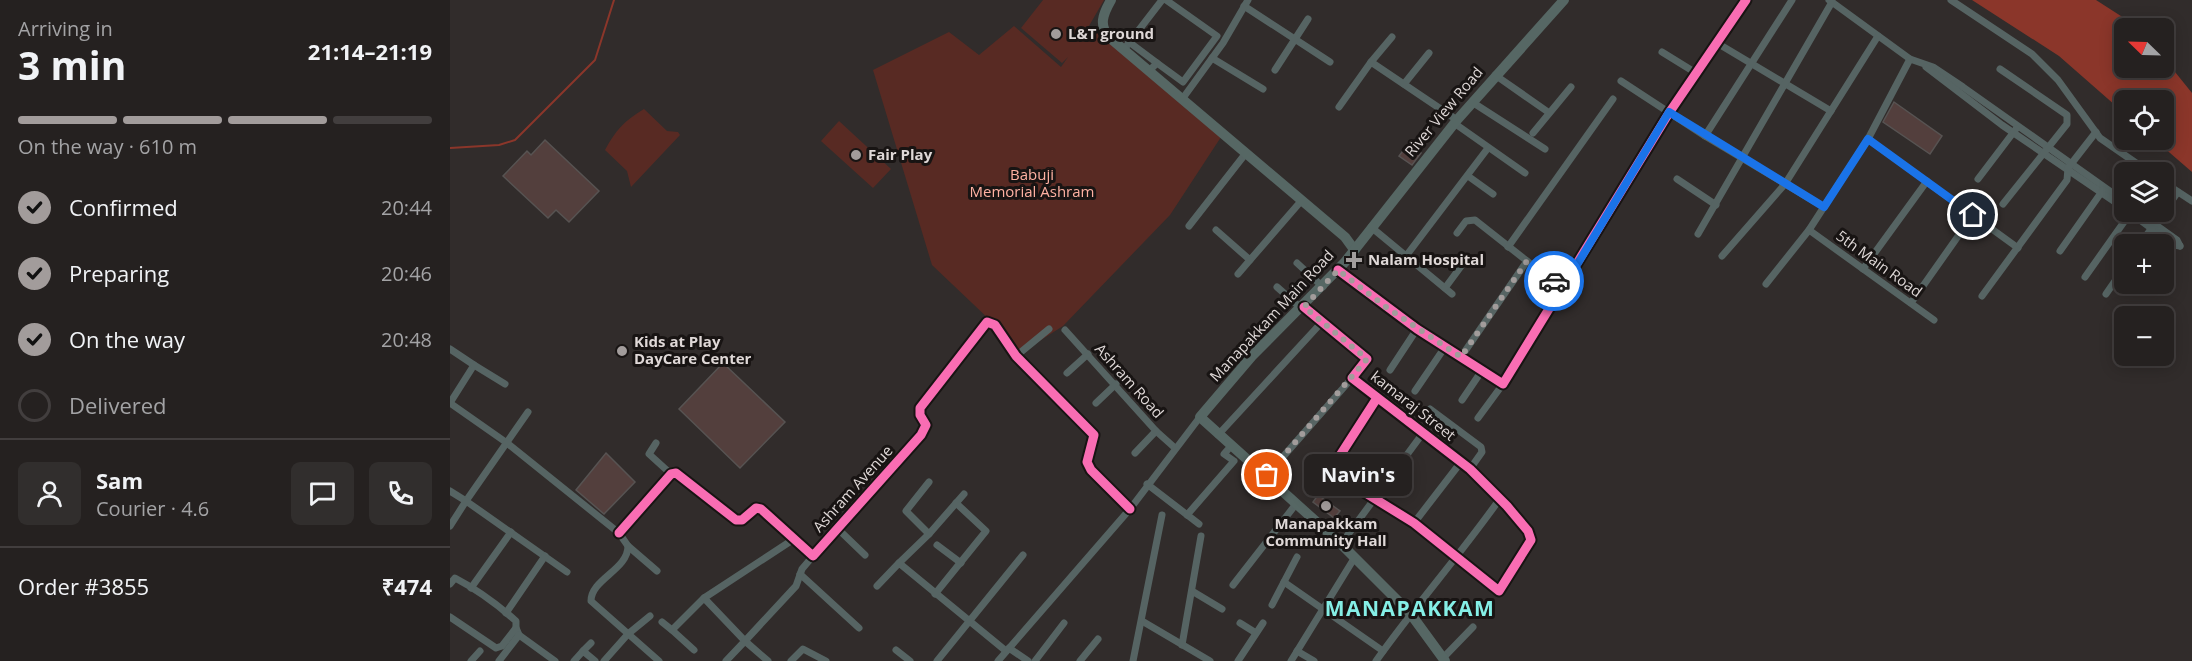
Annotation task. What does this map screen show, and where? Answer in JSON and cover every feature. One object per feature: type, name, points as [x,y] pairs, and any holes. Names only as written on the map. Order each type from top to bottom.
[{"type":"main road","name":"Manapakkam Main Road","points":[[1111,0],[1104,14],[1104,32],[1127,45],[1154,67],[1183,98],[1345,237],[1353,249],[1323,287],[1252,356],[1200,417]]},
{"type":"main road","name":"River View Road","points":[[1353,249],[1472,102],[1563,0]]},
{"type":"main road","points":[[1200,417],[1341,544],[1410,613],[1444,659]]},
{"type":"street","points":[[1127,45],[1164,0],[1217,36],[1183,82],[1154,67]]},
{"type":"street","points":[[1478,418],[1503,384],[1563,288],[1669,112],[1746,0]]},
{"type":"street","points":[[1705,136],[1792,0]]},
{"type":"street","points":[[1951,0],[2032,54],[2058,80],[2096,132],[2108,144],[2134,162]]},
{"type":"street","points":[[1698,234],[1786,84],[1831,1],[1911,59],[1933,67],[2114,198]]},
{"type":"street","points":[[1183,98],[1212,58],[1246,3],[1294,39],[1330,62]]},
{"type":"street","points":[[1275,70],[1308,19]]},
{"type":"street","points":[[1722,256],[1785,184],[1878,36]]},
{"type":"street","points":[[1340,107],[1371,62],[1392,37]]},
{"type":"street","points":[[1717,43],[1831,111]]},
{"type":"street","points":[[1662,52],[1696,73]]},
{"type":"street","points":[[1404,84],[1429,53]]},
{"type":"street","points":[[1212,58],[1263,89]]},
{"type":"street","points":[[1766,284],[1809,230],[1868,139],[1911,59]]},
{"type":"street","points":[[1371,62],[1456,121],[1488,148],[1525,173]]},
{"type":"street","points":[[2000,69],[2067,115],[2067,124],[2003,204]]},
{"type":"street","points":[[1495,75],[1548,112]]},
{"type":"street","points":[[1621,81],[1705,136],[1824,207]]},
{"type":"street","points":[[1533,133],[1548,112],[1571,87]]},
{"type":"street","points":[[1508,247],[1614,99]]},
{"type":"street","points":[[1472,102],[1545,150]]},
{"type":"street","points":[[1978,179],[2016,129]]},
{"type":"street","points":[[1982,296],[2067,180],[2070,165],[2096,132]]},
{"type":"street","points":[[1868,139],[2018,248]]},
{"type":"street","points":[[1406,256],[1488,148]]},
{"type":"street","points":[[1189,226],[1246,153]]},
{"type":"street","points":[[1468,176],[1493,194]]},
{"type":"street","points":[[1677,179],[1716,205]]},
{"type":"street","points":[[1863,269],[1927,180]]},
{"type":"street","points":[[2174,189],[2192,201]]},
{"type":"street","points":[[2104,190],[2114,196]]},
{"type":"street","points":[[2060,252],[2104,190]]},
{"type":"street","points":[[2147,234],[2178,192]]},
{"type":"street","points":[[1238,274],[1302,200]]},
{"type":"street","points":[[1911,303],[1973,215]]},
{"type":"street","points":[[1457,233],[1466,221],[1475,220],[1563,288]]},
{"type":"street","points":[[2085,277],[2123,222]]},
{"type":"street","points":[[2147,222],[2153,226]]},
{"type":"street","points":[[1371,227],[1452,294]]},
{"type":"street","points":[[1216,230],[1250,260]]},
{"type":"street","name":"5th Main Road","points":[[1809,230],[1934,320]]},
{"type":"street","points":[[1461,357],[1527,261]]},
{"type":"street","points":[[1297,263],[1323,287]]},
{"type":"street","points":[[1444,288],[1462,265]]},
{"type":"street","points":[[1338,270],[1417,329],[1483,369],[1503,384]]},
{"type":"street","points":[[2106,294],[2114,282]]},
{"type":"street","name":"kamaraj Street","points":[[1277,287],[1367,359],[1352,378],[1470,469],[1507,506],[1528,531],[1531,540],[1499,591],[1457,558]]},
{"type":"street","name":"Ashram Avenue","points":[[657,443],[649,454],[671,474],[680,475],[736,520],[742,520],[756,508],[761,509],[813,556],[921,435],[926,425],[920,415],[920,408],[987,322],[992,322],[1016,356]]},
{"type":"street","points":[[1218,435],[1322,322]]},
{"type":"street","points":[[1049,329],[1016,356],[1094,435],[1087,462],[1091,470],[1130,509]]},
{"type":"street","points":[[1390,370],[1417,329]]},
{"type":"street","name":"Ashram Road","points":[[1065,330],[1156,431],[1175,448]]},
{"type":"street","points":[[1415,391],[1445,347]]},
{"type":"street","points":[[450,349],[505,384]]},
{"type":"street","points":[[1067,373],[1088,354]]},
{"type":"street","points":[[474,365],[450,403],[507,443],[619,533],[628,546],[657,571]]},
{"type":"street","points":[[1462,400],[1483,369]]},
{"type":"street","points":[[1267,475],[1352,378]]},
{"type":"street","points":[[1096,403],[1116,384]]},
{"type":"street","points":[[1377,398],[1330,471],[1414,523],[1457,558]]},
{"type":"street","points":[[1430,409],[1481,447],[1482,452],[1470,469]]},
{"type":"street","points":[[450,526],[528,412]]},
{"type":"street","points":[[998,661],[1130,509],[1200,417]]},
{"type":"street","points":[[1134,453],[1156,431]]},
{"type":"street","points":[[1341,544],[1423,433]]},
{"type":"street","points":[[1187,515],[1234,460],[1224,454],[1232,446]]},
{"type":"street","points":[[1414,523],[1461,462]]},
{"type":"street","points":[[619,533],[671,474]]},
{"type":"street","points":[[929,482],[906,511],[929,534]]},
{"type":"street","points":[[1147,484],[1199,524]]},
{"type":"street","points":[[450,491],[567,572]]},
{"type":"street","points":[[877,586],[929,534],[964,494]]},
{"type":"street","points":[[1376,661],[1410,613],[1457,558],[1499,500]]},
{"type":"street","points":[[935,594],[986,531],[956,503]]},
{"type":"street","points":[[1233,585],[1296,504]]},
{"type":"street","points":[[1133,661],[1162,515]]},
{"type":"street","points":[[838,529],[865,555]]},
{"type":"street","points":[[471,588],[510,532]]},
{"type":"street","points":[[1182,645],[1201,536]]},
{"type":"street","points":[[672,630],[704,598],[794,539]]},
{"type":"street","points":[[937,545],[961,563]]},
{"type":"street","points":[[628,546],[627,556],[591,597],[594,605],[659,661]]},
{"type":"street","points":[[937,661],[1023,555]]},
{"type":"street","points":[[506,613],[546,556]]},
{"type":"street","points":[[726,661],[796,586],[800,574],[813,556]]},
{"type":"street","points":[[1272,605],[1297,557]]},
{"type":"street","points":[[1291,661],[1354,557]]},
{"type":"street","points":[[899,563],[969,622],[1028,661]]},
{"type":"street","points":[[800,574],[859,628]]},
{"type":"street","points":[[450,584],[455,578],[516,621],[517,632],[501,658],[512,661]]},
{"type":"street","points":[[1284,582],[1383,651]]},
{"type":"street","points":[[1192,591],[1222,609]]},
{"type":"street","points":[[704,598],[745,641],[768,661]]},
{"type":"street","points":[[604,661],[628,634],[650,616]]},
{"type":"street","points":[[450,617],[496,648],[502,646],[517,632]]},
{"type":"street","points":[[1142,621],[1210,661]]},
{"type":"street","points":[[662,622],[694,650]]},
{"type":"street","points":[[1238,661],[1263,622]]},
{"type":"street","points":[[1035,661],[1065,623]]},
{"type":"street","points":[[1240,623],[1256,633]]},
{"type":"street","points":[[1444,659],[1473,627]]},
{"type":"street","points":[[517,632],[555,661]]},
{"type":"street","points":[[1080,661],[1098,639]]},
{"type":"street","points":[[574,661],[591,643]]},
{"type":"street","points":[[791,661],[803,649],[825,661]]},
{"type":"street","points":[[896,650],[910,661]]},
{"type":"street","points":[[471,661],[480,651]]},
{"type":"street","points":[[583,651],[595,661]]},
{"type":"street","points":[[1298,651],[1314,661]]},
{"type":"green space","name":"Babuji Memorial Ashram","points":[[1043,0],[1104,0],[1082,38],[1091,26],[1221,137],[1170,215],[1063,326],[1016,356],[992,322],[932,265],[873,70],[949,32],[979,55],[1014,26],[1061,67],[1068,57],[1062,63],[1021,28]]},
{"type":"green space","points":[[644,109],[667,131],[678,132],[680,135],[631,187],[627,171],[605,150],[621,126]]},
{"type":"green space","name":"Fair Play","points":[[839,121],[891,169],[873,188],[821,141]]},
{"type":"shaded area","points":[[1972,0],[2096,0],[2124,18],[2114,18],[2114,78],[2174,78],[2174,71],[2192,93],[2192,172],[2167,150],[2174,150],[2174,90],[2114,90],[2114,104],[2059,56]]},
{"type":"building","points":[[1894,102],[1942,136],[1930,154],[1883,122]]},
{"type":"building","points":[[545,140],[599,191],[569,222],[556,210],[548,218],[503,176],[527,151],[531,155]]},
{"type":"building","points":[[1408,144],[1421,153],[1412,165],[1399,156]]},
{"type":"building","points":[[723,363],[785,422],[740,468],[679,409]]},
{"type":"building","points":[[606,453],[635,482],[604,514],[576,490]]},
{"type":"building","name":"Manapakkam Community Hall","points":[[1318,495],[1340,511],[1334,518],[1313,502]]},
{"type":"waterway","points":[[450,148],[499,145],[515,140],[595,60],[614,0]]},
{"type":"cycle path","points":[[1338,270],[1417,329],[1503,384],[1669,113],[1746,0]]},
{"type":"cycle path","points":[[1304,307],[1367,359],[1352,378],[1470,469],[1528,531],[1531,540],[1499,591],[1414,523],[1330,471],[1377,398]]},
{"type":"cycle path","points":[[619,533],[671,474],[676,473],[736,520],[742,520],[756,508],[761,509],[813,556],[921,435],[926,425],[920,415],[920,408],[987,322],[995,325],[1016,356],[1094,435],[1087,462],[1091,470],[1130,509]]},
{"type":"way so far","points":[[1267,475],[1367,359],[1304,307],[1338,270],[1386,307],[1461,357],[1527,261],[1554,281]]},
{"type":"place","name":"L&T ground","points":[[1056,34]]},
{"type":"place","name":"Fair Play","points":[[856,155]]},
{"type":"place","name":"Nalam Hospital","points":[[1354,260]]},
{"type":"place","name":"Kids at Play DayCare Center","points":[[622,351]]},
{"type":"place","name":"Navin's","points":[[1267,475]]},
{"type":"place","name":"Manapakkam Community Hall","points":[[1326,506]]},
{"type":"district","name":"MANAPAKKAM","points":[[1410,609]]},
{"type":"route","points":[[1554,281],[1563,288],[1669,112],[1824,207],[1868,139],[1973,215]]}]
